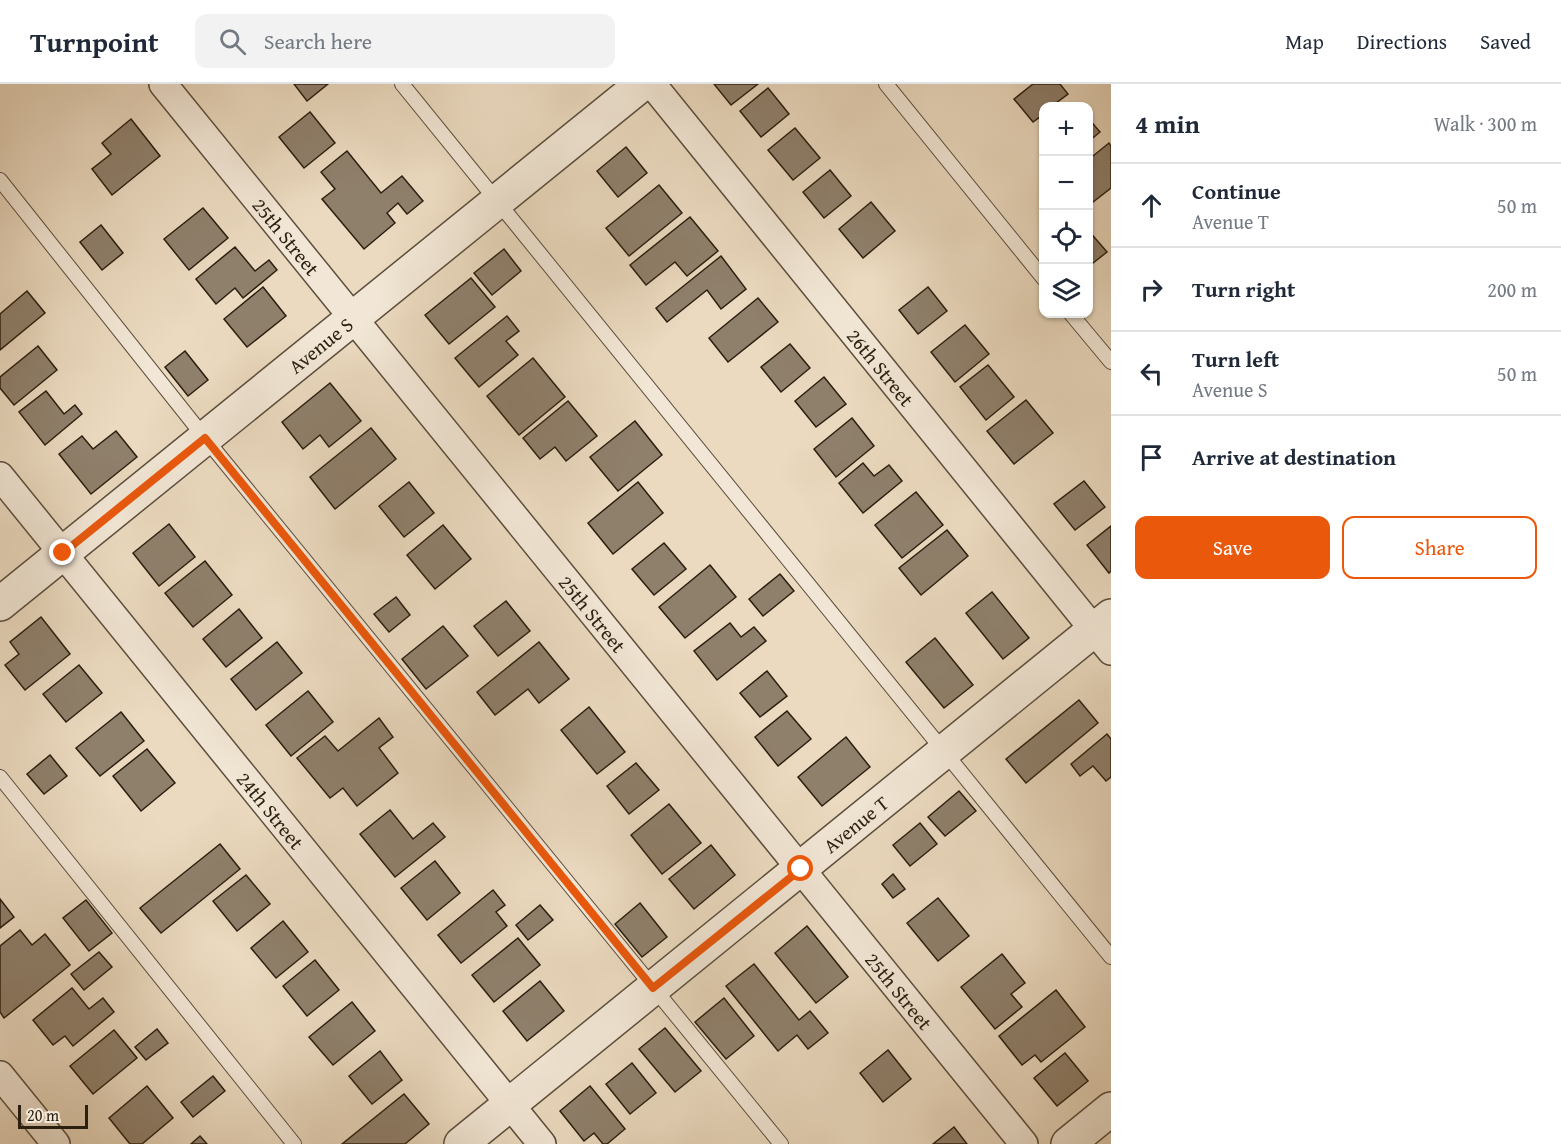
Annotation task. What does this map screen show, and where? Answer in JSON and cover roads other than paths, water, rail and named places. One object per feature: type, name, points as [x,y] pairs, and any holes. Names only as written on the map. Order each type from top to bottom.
[{"type":"street","name":"25th Street","points":[[163,84],[1024,1144]]},
{"type":"street","name":"Avenue S","points":[[0,604],[642,84]]},
{"type":"street","name":"26th Street","points":[[652,84],[1105,632]]},
{"type":"street","name":"24th Street","points":[[0,476],[542,1144]]},
{"type":"street","name":"Avenue T","points":[[461,1144],[945,751],[1105,632]]},
{"type":"street","points":[[0,1075],[56,1144]]},
{"type":"street","points":[[1068,1144],[1111,1109]]},
{"type":"lane","points":[[402,84],[1111,957]]},
{"type":"lane","points":[[886,84],[1039,273]]},
{"type":"lane","points":[[0,180],[205,438],[781,1144]]},
{"type":"lane","points":[[1074,318],[1111,362]]},
{"type":"lane","points":[[0,777],[294,1144]]}]
